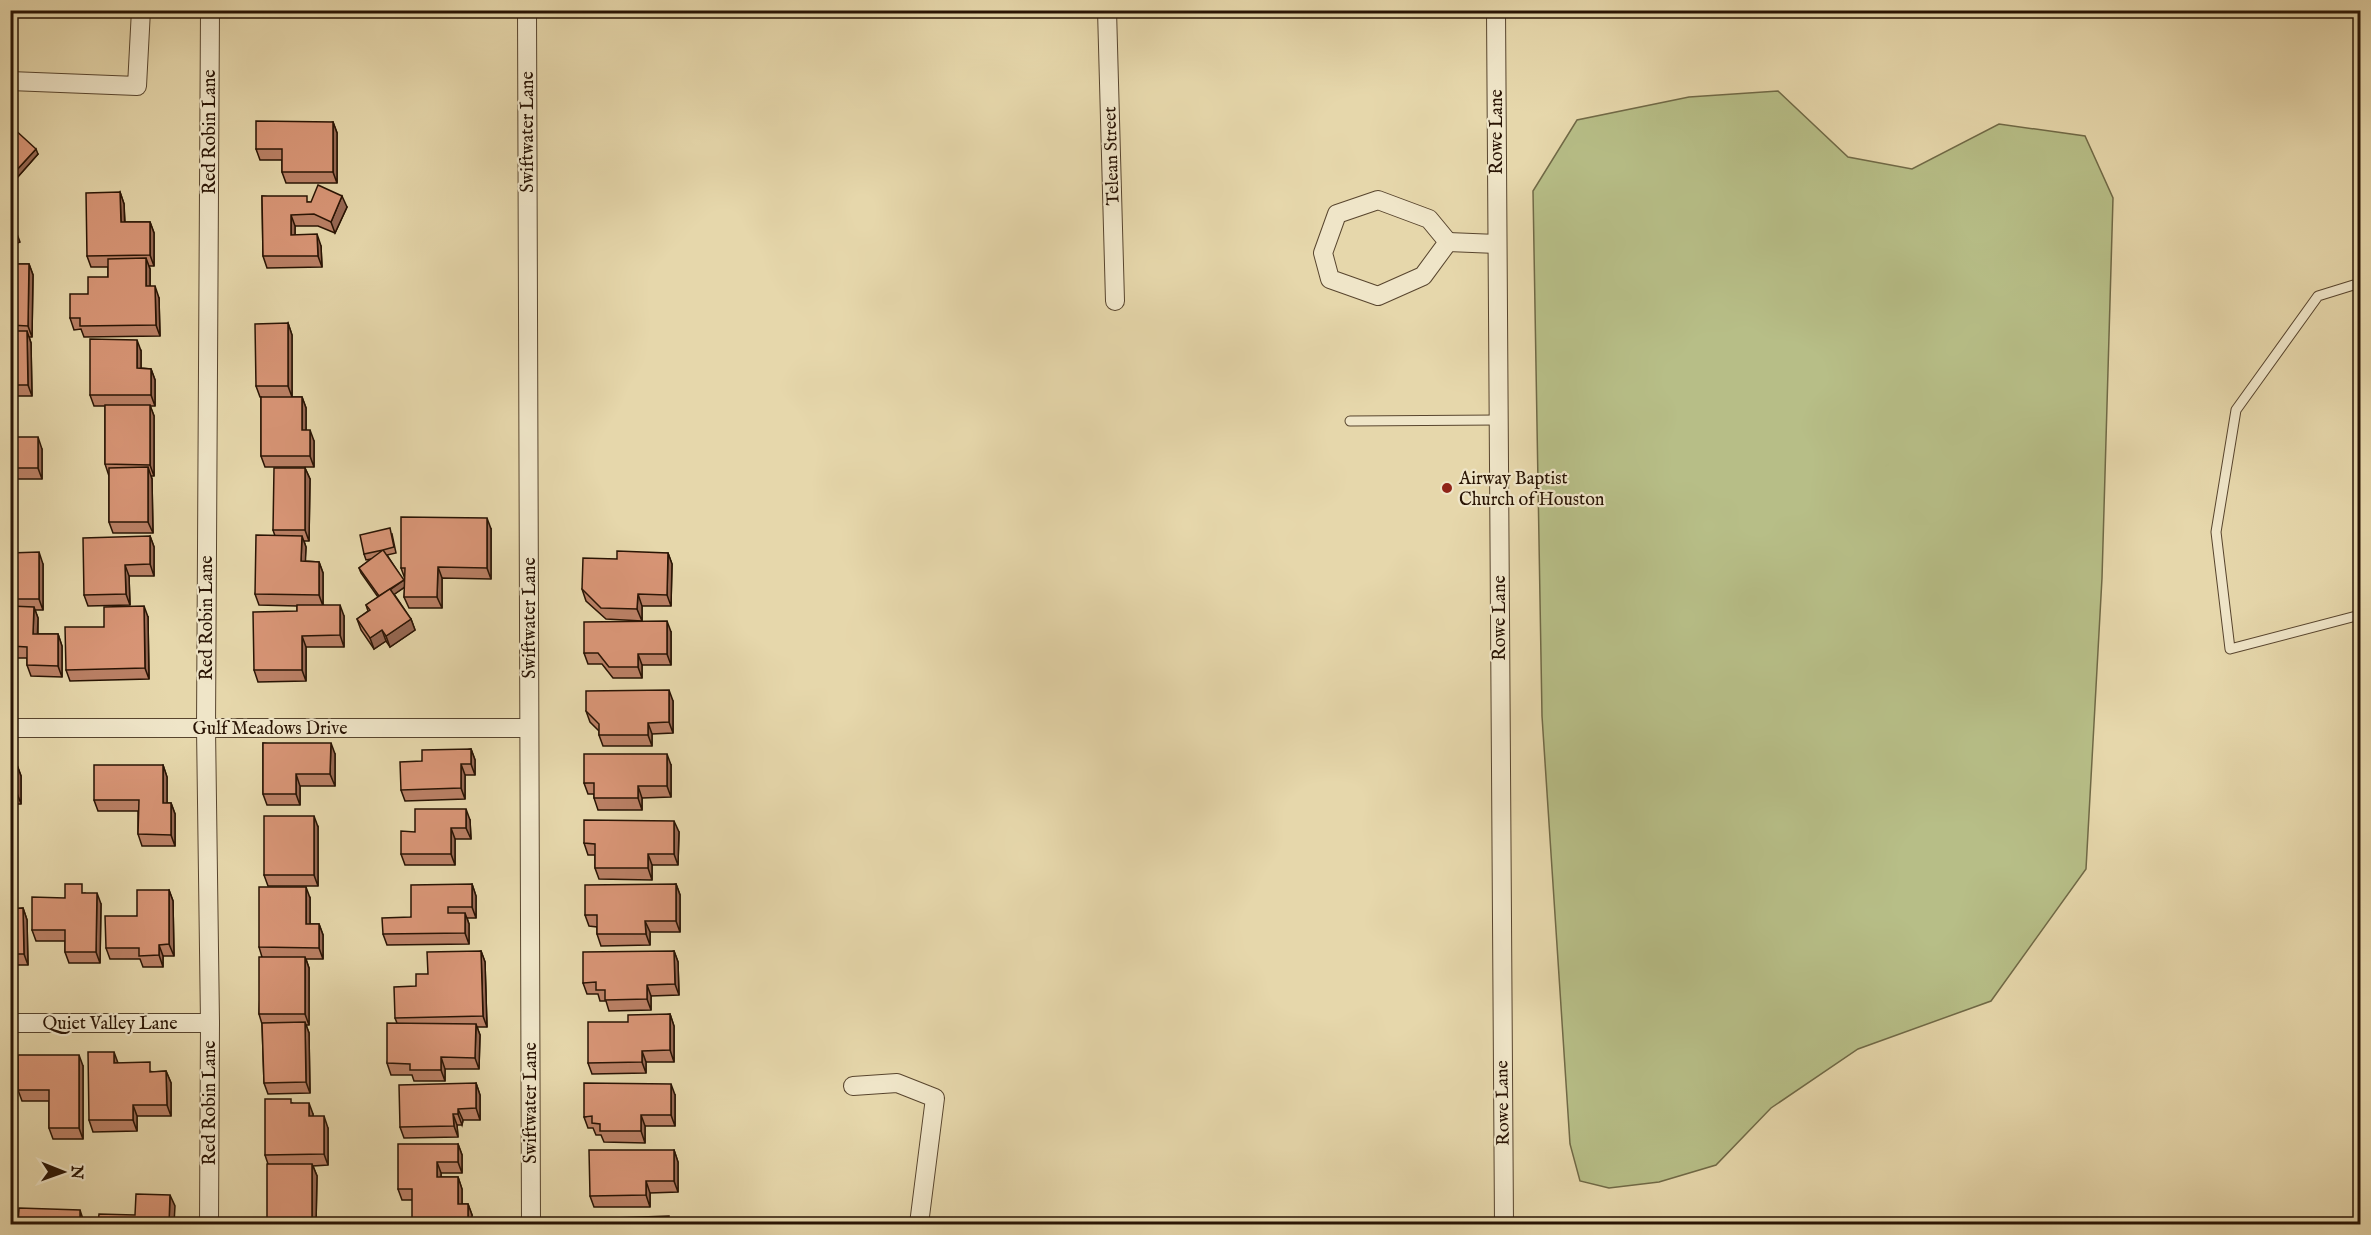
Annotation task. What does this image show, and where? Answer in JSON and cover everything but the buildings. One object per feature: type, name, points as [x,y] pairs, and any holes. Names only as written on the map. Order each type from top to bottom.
[{"type":"street","points":[[10,81],[136,86],[141,10]]},
{"type":"street","name":"Red Robin Lane","points":[[209,1224],[210,1023],[206,728],[210,10]]},
{"type":"street","name":"Swiftwater Lane","points":[[527,10],[531,1224]]},
{"type":"street","name":"Telean Street","points":[[1107,10],[1115,302]]},
{"type":"street","name":"Rowe Lane","points":[[1496,10],[1504,1224]]},
{"type":"street","points":[[1448,242],[1423,276],[1378,296],[1330,279],[1323,253],[1337,214],[1378,200],[1429,219],[1448,242],[1497,244]]},
{"type":"street","name":"Gulf Meadows Drive","points":[[10,728],[529,728]]},
{"type":"street","name":"Quiet Valley Lane","points":[[10,1023],[210,1023]]},
{"type":"street","points":[[853,1086],[897,1083],[935,1098],[919,1224]]},
{"type":"lane","points":[[2361,283],[2318,296],[2236,410],[2216,532],[2230,649],[2361,615]]},
{"type":"lane","points":[[1350,420],[1498,420]]},
{"type":"green space","points":[[1778,91],[1848,157],[1912,169],[1999,124],[2085,136],[2113,198],[2102,578],[2086,869],[1991,1001],[1858,1049],[1771,1108],[1716,1165],[1659,1182],[1609,1188],[1580,1181],[1570,1144],[1542,716],[1533,191],[1577,120],[1689,97]]},
{"type":"place","name":"Airway Baptist Church of Houston","points":[[1447,488]]}]
